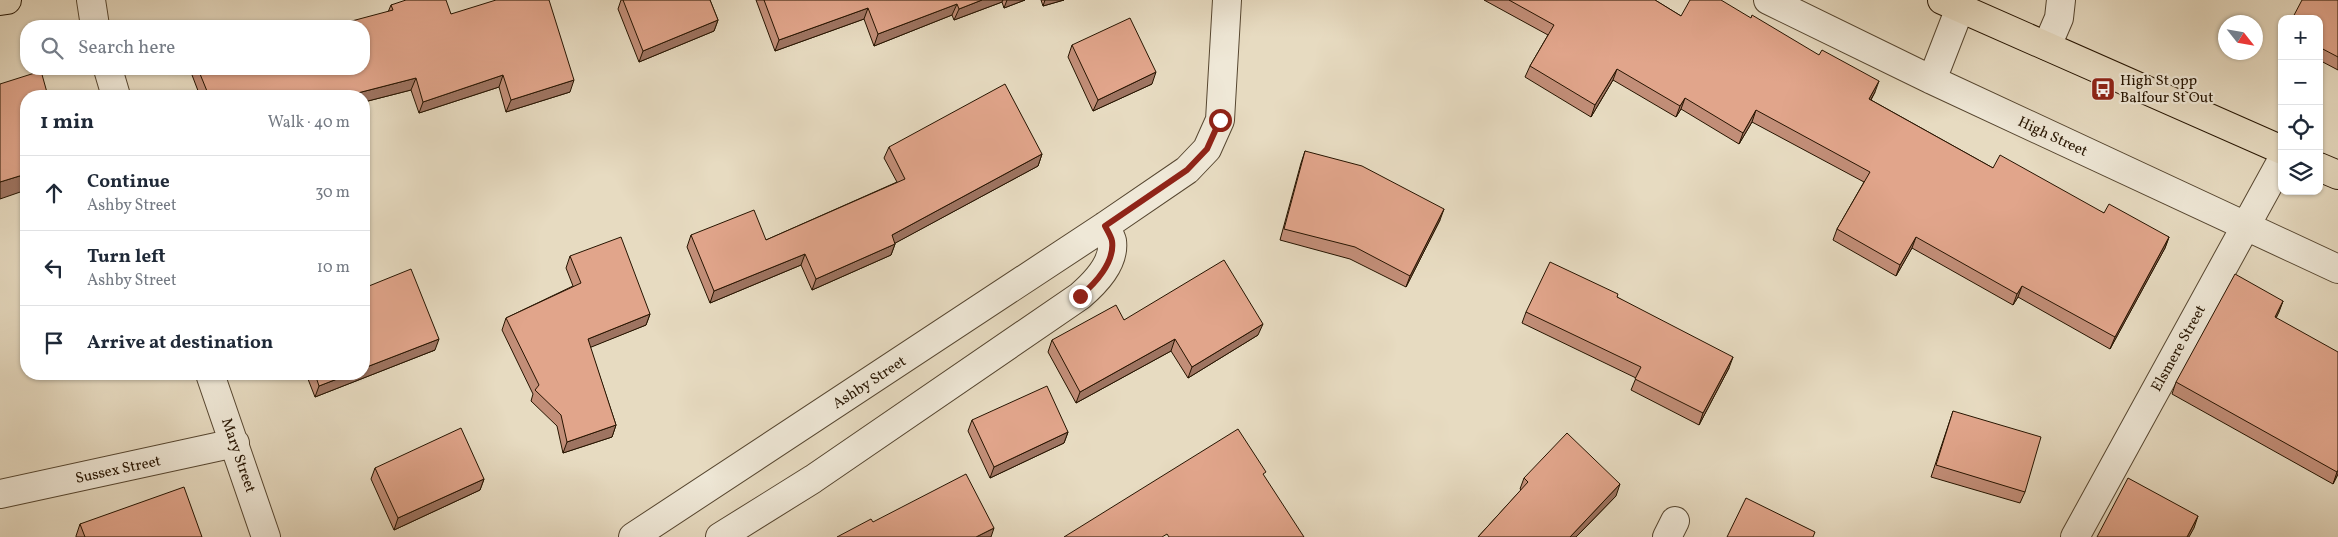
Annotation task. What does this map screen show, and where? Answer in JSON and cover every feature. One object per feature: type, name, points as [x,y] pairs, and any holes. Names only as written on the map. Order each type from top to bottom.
[{"type":"main road","points":[[0,1],[6,0]]},
{"type":"main road","points":[[1951,4],[2278,148]]},
{"type":"main road","points":[[2323,169],[2338,175]]},
{"type":"street","points":[[90,0],[94,20]]},
{"type":"street","name":"Ashby Street","points":[[633,537],[1187,170],[1207,149],[1220,120],[1227,0]]},
{"type":"street","name":"High Street","points":[[1768,0],[1932,80],[2338,269]]},
{"type":"street","points":[[2047,46],[2059,18],[2061,0]]},
{"type":"street","points":[[1932,80],[1951,4]]},
{"type":"street","points":[[110,75],[114,90]]},
{"type":"street","name":"Elsmere Street","points":[[2075,537],[2278,167]]},
{"type":"street","points":[[720,537],[813,479],[1080,296],[1097,282],[1108,263],[1112,242],[1105,226]]},
{"type":"street","name":"Mary Street","points":[[212,380],[266,537]]},
{"type":"street","name":"Sussex Street","points":[[0,494],[235,443]]},
{"type":"building","points":[[406,0],[446,0],[451,14],[496,0],[549,0],[574,80],[511,100],[503,75],[423,102],[416,78],[369,90],[207,90],[200,75],[370,75],[370,20],[356,20],[393,10],[391,5]]},
{"type":"building","points":[[623,0],[710,0],[718,20],[643,51]]},
{"type":"building","points":[[764,0],[982,0],[959,9],[957,4],[878,34],[868,8],[779,40]]},
{"type":"building","points":[[1509,0],[1655,0],[1681,16],[1690,0],[1721,0],[1751,18],[1752,15],[1819,55],[1822,50],[1879,81],[1869,99],[1993,168],[2000,155],[2104,213],[2109,204],[2169,237],[2115,337],[2022,286],[2017,294],[1916,237],[1900,265],[1837,229],[1870,172],[1756,110],[1743,133],[1685,98],[1680,106],[1617,69],[1595,105],[1530,66],[1554,25]]},
{"type":"building","points":[[2302,0],[2338,0],[2338,57],[2323,49],[2323,15],[2294,15]]},
{"type":"building","points":[[1130,18],[1156,72],[1098,100],[1072,45]]},
{"type":"building","points":[[28,75],[42,75],[46,90],[20,90],[20,176],[0,182],[0,84]]},
{"type":"building","points":[[1005,84],[1042,154],[892,235],[895,244],[816,279],[805,254],[714,291],[691,235],[754,210],[766,240],[905,179],[889,147]]},
{"type":"building","points":[[1305,151],[1362,166],[1444,209],[1410,276],[1355,247],[1284,229]]},
{"type":"building","points":[[621,237],[650,314],[588,339],[616,425],[567,442],[561,415],[535,390],[539,385],[506,318],[581,283],[570,256]]},
{"type":"building","points":[[1224,260],[1263,324],[1192,367],[1175,339],[1080,392],[1052,340],[1116,305],[1124,320]]},
{"type":"building","points":[[1550,262],[1618,294],[1617,297],[1733,357],[1703,413],[1635,379],[1641,367],[1526,312]]},
{"type":"building","points":[[411,269],[439,339],[370,366],[370,286]]},
{"type":"building","points":[[2235,274],[2283,301],[2275,317],[2338,352],[2337,472],[2176,382]]},
{"type":"building","points":[[317,380],[334,380],[319,386]]},
{"type":"building","points":[[1047,386],[1068,432],[994,467],[972,420]]},
{"type":"building","points":[[1953,411],[2041,437],[2025,492],[1936,465]]},
{"type":"building","points":[[461,428],[484,479],[398,518],[375,468]]},
{"type":"building","points":[[1238,429],[1266,472],[1263,474],[1304,537],[1169,537],[1167,534],[1162,537],[1064,537]]},
{"type":"building","points":[[1567,433],[1620,484],[1570,537],[1478,537],[1528,482],[1524,478]]},
{"type":"building","points":[[966,474],[994,528],[976,537],[837,537],[871,519],[873,522]]},
{"type":"building","points":[[2128,478],[2198,516],[2187,537],[2097,537]]},
{"type":"building","points":[[184,487],[202,537],[85,537],[80,524]]},
{"type":"building","points":[[1746,498],[1815,532],[1813,537],[1727,537]]},
{"type":"place","name":"High St opp Balfour St Out","points":[[2103,89]]},
{"type":"route","points":[[1080,296],[1097,282],[1108,263],[1112,242],[1105,226],[1187,170],[1207,149],[1220,120]]}]
